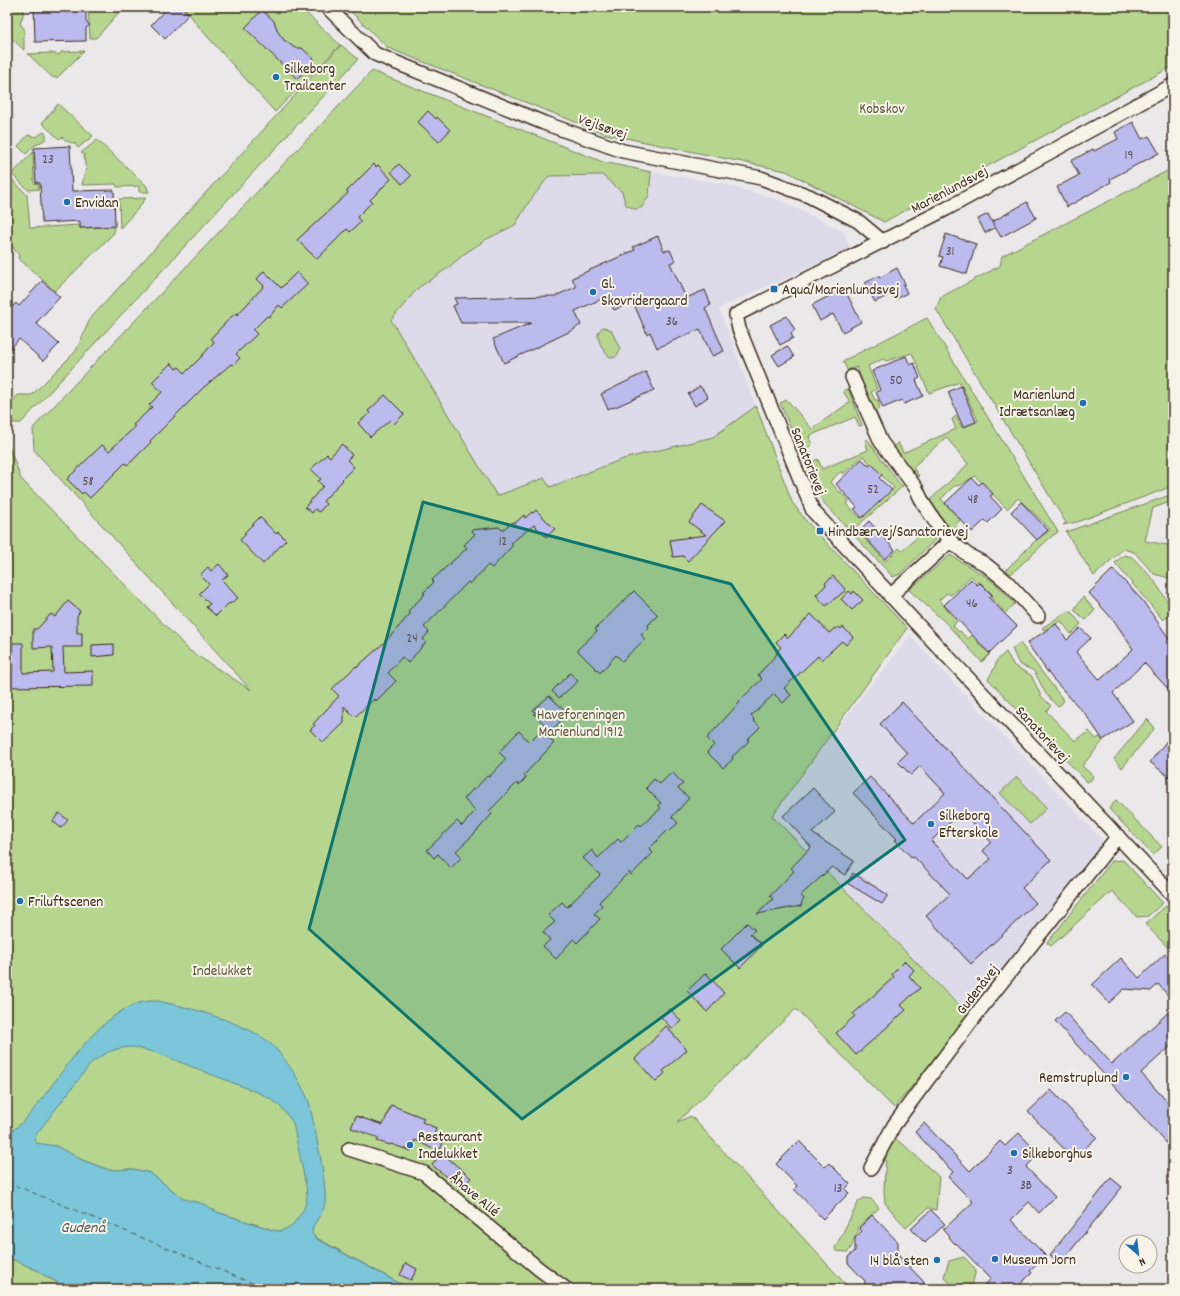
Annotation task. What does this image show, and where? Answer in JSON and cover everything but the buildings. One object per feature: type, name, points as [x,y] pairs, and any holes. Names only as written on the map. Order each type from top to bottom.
[{"type":"street","name":"Vejlsøvej","points":[[327,7],[376,54],[544,123],[623,151],[761,178],[809,196],[858,221],[883,242]]},
{"type":"street","name":"Marienlundsvej","points":[[736,315],[946,209],[1173,85]]},
{"type":"street","name":"Sanatorievej","points":[[736,315],[742,336],[813,511],[890,596],[1173,895]]},
{"type":"street","points":[[852,377],[881,442],[916,488],[923,503],[950,541],[968,556],[985,564],[1007,582],[1038,616]]},
{"type":"street","points":[[890,596],[950,541]]},
{"type":"street","name":"Gudenåvej","points":[[871,1168],[894,1125],[914,1098],[982,1007],[1118,836]]},
{"type":"street","name":"Åhave Allé","points":[[349,1149],[424,1173],[538,1269],[566,1289]]},
{"type":"highlighted area","points":[[423,502],[731,584],[905,840],[522,1119],[309,929]]},
{"type":"shaded area","points":[[537,136],[603,162],[651,172],[721,183],[779,200],[843,231],[850,249],[719,308],[792,502],[496,519],[365,322]]},
{"type":"shaded area","name":"Silkeborg Efterskole","points":[[910,636],[1103,841],[963,1019],[767,816]]},
{"type":"green space","points":[[12,7],[23,7],[23,15],[20,24],[24,28],[24,50],[7,34],[7,12]]},
{"type":"green space","points":[[88,7],[118,7],[121,10],[96,38],[90,38]]},
{"type":"green space","name":"Silkeborg Trailcenter","points":[[184,7],[300,7],[340,45],[275,112],[199,27]]},
{"type":"green space","name":"Kobskov","points":[[346,7],[1173,7],[1173,66],[884,222],[786,171],[606,134],[388,48]]},
{"type":"green space","points":[[341,45],[358,59],[21,423],[13,423],[7,418],[7,408],[18,395],[32,395],[76,351],[90,319]]},
{"type":"green space","points":[[84,51],[57,78],[52,77],[28,54],[52,53],[59,55],[61,52]]},
{"type":"green space","points":[[372,71],[603,162],[651,172],[649,196],[641,208],[635,209],[626,205],[622,192],[602,175],[549,176],[529,202],[515,225],[487,239],[418,288],[391,320],[497,496],[544,478],[550,487],[623,459],[713,437],[756,406],[792,502],[806,521],[907,628],[772,816],[969,1016],[894,1108],[796,1009],[677,1122],[691,1116],[850,1289],[410,1289],[313,1236],[287,1230],[273,1230],[217,1212],[197,1202],[189,1202],[150,1173],[133,1169],[109,1170],[82,1160],[56,1146],[41,1145],[7,1134],[7,441],[21,479],[190,651],[251,690],[34,450],[33,428]]},
{"type":"green space","points":[[58,104],[93,136],[78,148],[75,143],[68,142],[62,137],[59,139],[42,123]]},
{"type":"green space","points":[[44,132],[46,134],[46,139],[34,146],[26,154],[18,146],[28,135],[36,137]]},
{"type":"green space","points":[[97,140],[146,185],[149,192],[139,192],[139,186],[117,187],[116,184],[82,185],[85,172],[87,170],[84,154],[81,153]]},
{"type":"green space","points":[[33,152],[34,183],[39,184],[39,189],[28,190],[12,174]]},
{"type":"green space","name":"Marienlund Idrætsanlæg","points":[[1173,168],[1173,486],[1077,522],[1063,525],[1066,523],[936,309],[941,297],[1000,266],[1002,256]]},
{"type":"green space","points":[[10,177],[27,195],[30,228],[79,225],[80,228],[114,227],[114,233],[55,291],[18,258],[19,255],[7,241],[7,180]]},
{"type":"green space","points":[[146,198],[136,211],[120,228],[119,199]]},
{"type":"green space","points":[[927,318],[1058,532],[1011,574],[1006,570],[1035,541],[1050,530],[1047,526],[1018,498],[1007,509],[975,476],[961,485],[954,486],[941,499],[960,520],[955,525],[967,536],[962,542],[948,527],[930,500],[968,464],[946,437],[913,467],[919,476],[917,477],[894,449],[898,442],[903,453],[956,429],[952,419],[956,416],[962,428],[978,421],[960,382],[929,393],[912,353],[886,361],[883,359],[868,366],[877,389],[871,392],[875,400],[878,400],[880,409],[873,412],[857,367],[847,370],[843,361]]},
{"type":"green space","points":[[604,327],[611,330],[620,349],[617,355],[613,358],[606,354],[598,338],[599,331]]},
{"type":"green space","points":[[848,388],[862,425],[859,426],[855,417],[809,436],[812,445],[806,449],[812,462],[818,459],[822,469],[868,450],[865,441],[867,439],[899,483],[903,486],[855,528],[885,561],[899,548],[902,551],[928,527],[935,540],[900,574],[893,577],[824,503],[818,494],[780,403],[787,400],[812,429],[850,402],[843,391]],"holes":[[[863,456],[894,488],[860,518],[846,504],[849,501],[830,482],[840,472],[844,473]]]},
{"type":"green space","points":[[1173,494],[1173,501],[1153,508],[1145,541],[1173,546],[1173,579],[1154,574],[1134,552],[1123,549],[1094,576],[1066,532]]},
{"type":"green space","points":[[950,555],[985,576],[998,586],[1015,604],[1003,615],[991,621],[1003,610],[991,598],[993,595],[980,582],[978,583],[971,576],[951,595],[947,593],[939,600],[957,621],[953,626],[968,639],[983,624],[991,629],[978,643],[990,654],[982,662],[944,621],[909,590]]},
{"type":"green space","points":[[1124,555],[1132,557],[1153,579],[1173,610],[1173,613],[1163,620],[1115,563]]},
{"type":"green space","points":[[1083,597],[1095,610],[1086,620],[1074,610]]},
{"type":"green space","points":[[1068,611],[1071,612],[1081,624],[1071,634],[1061,621],[1044,630],[1042,628]]},
{"type":"green space","points":[[1020,643],[1064,701],[1058,707],[1046,694],[1034,671],[1019,664],[1012,649]]},
{"type":"green space","points":[[1006,652],[1014,666],[1031,675],[1041,696],[1051,706],[1046,711],[1075,741],[1089,731],[1096,739],[1099,737],[1103,741],[1082,766],[1093,776],[1091,780],[1087,782],[988,679],[997,660]]},
{"type":"green space","points":[[1147,719],[1152,724],[1154,729],[1122,768],[1114,759]]},
{"type":"green space","points":[[1017,777],[1047,808],[1030,824],[1000,793]]},
{"type":"green space","points":[[1116,800],[1162,847],[1153,855],[1109,809]]},
{"type":"green space","points":[[1123,860],[1163,903],[1148,916],[1137,917],[1112,891],[1051,946],[1047,943],[1112,861]]},
{"type":"green space","points":[[1166,906],[1173,914],[1173,953],[1145,924]]},
{"type":"green space","points":[[896,1140],[904,1145],[939,1177],[936,1210],[928,1208],[906,1228],[885,1203],[884,1190],[886,1154]]},
{"type":"green space","points":[[864,1198],[871,1199],[879,1208],[857,1228],[859,1231],[855,1237],[852,1247],[848,1252],[836,1251],[835,1248],[859,1201]]},
{"type":"green space","points":[[7,1257],[39,1271],[45,1276],[59,1283],[64,1289],[7,1289]]},
{"type":"green space","points":[[964,1257],[976,1270],[972,1285],[955,1288],[944,1277],[949,1261]]},
{"type":"water","name":"Gudenå","points":[[158,1001],[185,1007],[217,1017],[247,1029],[260,1036],[275,1048],[292,1070],[306,1095],[309,1102],[318,1145],[323,1172],[325,1203],[323,1211],[314,1225],[312,1233],[315,1238],[410,1289],[64,1289],[59,1283],[45,1276],[39,1271],[7,1257],[7,1133],[17,1127],[29,1115],[84,1044],[110,1019],[124,1009],[141,1002]],"holes":[[[133,1047],[154,1052],[259,1093],[271,1099],[281,1107],[293,1123],[307,1197],[304,1209],[291,1227],[280,1231],[273,1230],[217,1212],[204,1204],[184,1199],[150,1173],[133,1169],[109,1170],[82,1160],[56,1146],[36,1143],[34,1139],[35,1136],[92,1062],[108,1052],[121,1048]]]},
{"type":"ferry route","points":[[7,1182],[266,1289]]},
{"type":"place","name":"Silkeborg Trailcenter","points":[[276,77]]},
{"type":"place","name":"Envidan","points":[[67,202]]},
{"type":"place","name":"Aqua/Marienlundsvej","points":[[774,289]]},
{"type":"place","name":"Gl. Skovridergaard","points":[[593,292]]},
{"type":"place","name":"Marienlund Idrætsanlæg","points":[[1083,403]]},
{"type":"place","name":"Hindbærvej/Sanatorievej","points":[[820,531]]},
{"type":"place","name":"Silkeborg Efterskole","points":[[931,824]]},
{"type":"place","name":"Friluftscenen","points":[[20,901]]},
{"type":"place","name":"Remstruplund","points":[[1126,1077]]},
{"type":"place","name":"Restaurant Indelukket","points":[[410,1145]]},
{"type":"place","name":"Silkeborghus","points":[[1014,1153]]},
{"type":"place","name":"Museum Jorn","points":[[995,1259]]},
{"type":"place","name":"14 blå sten","points":[[937,1260]]},
{"type":"park label","name":"Haveforeningen Marienlund 1912","points":[[581,722]]},
{"type":"park label","name":"Indelukket","points":[[222,970]]}]
